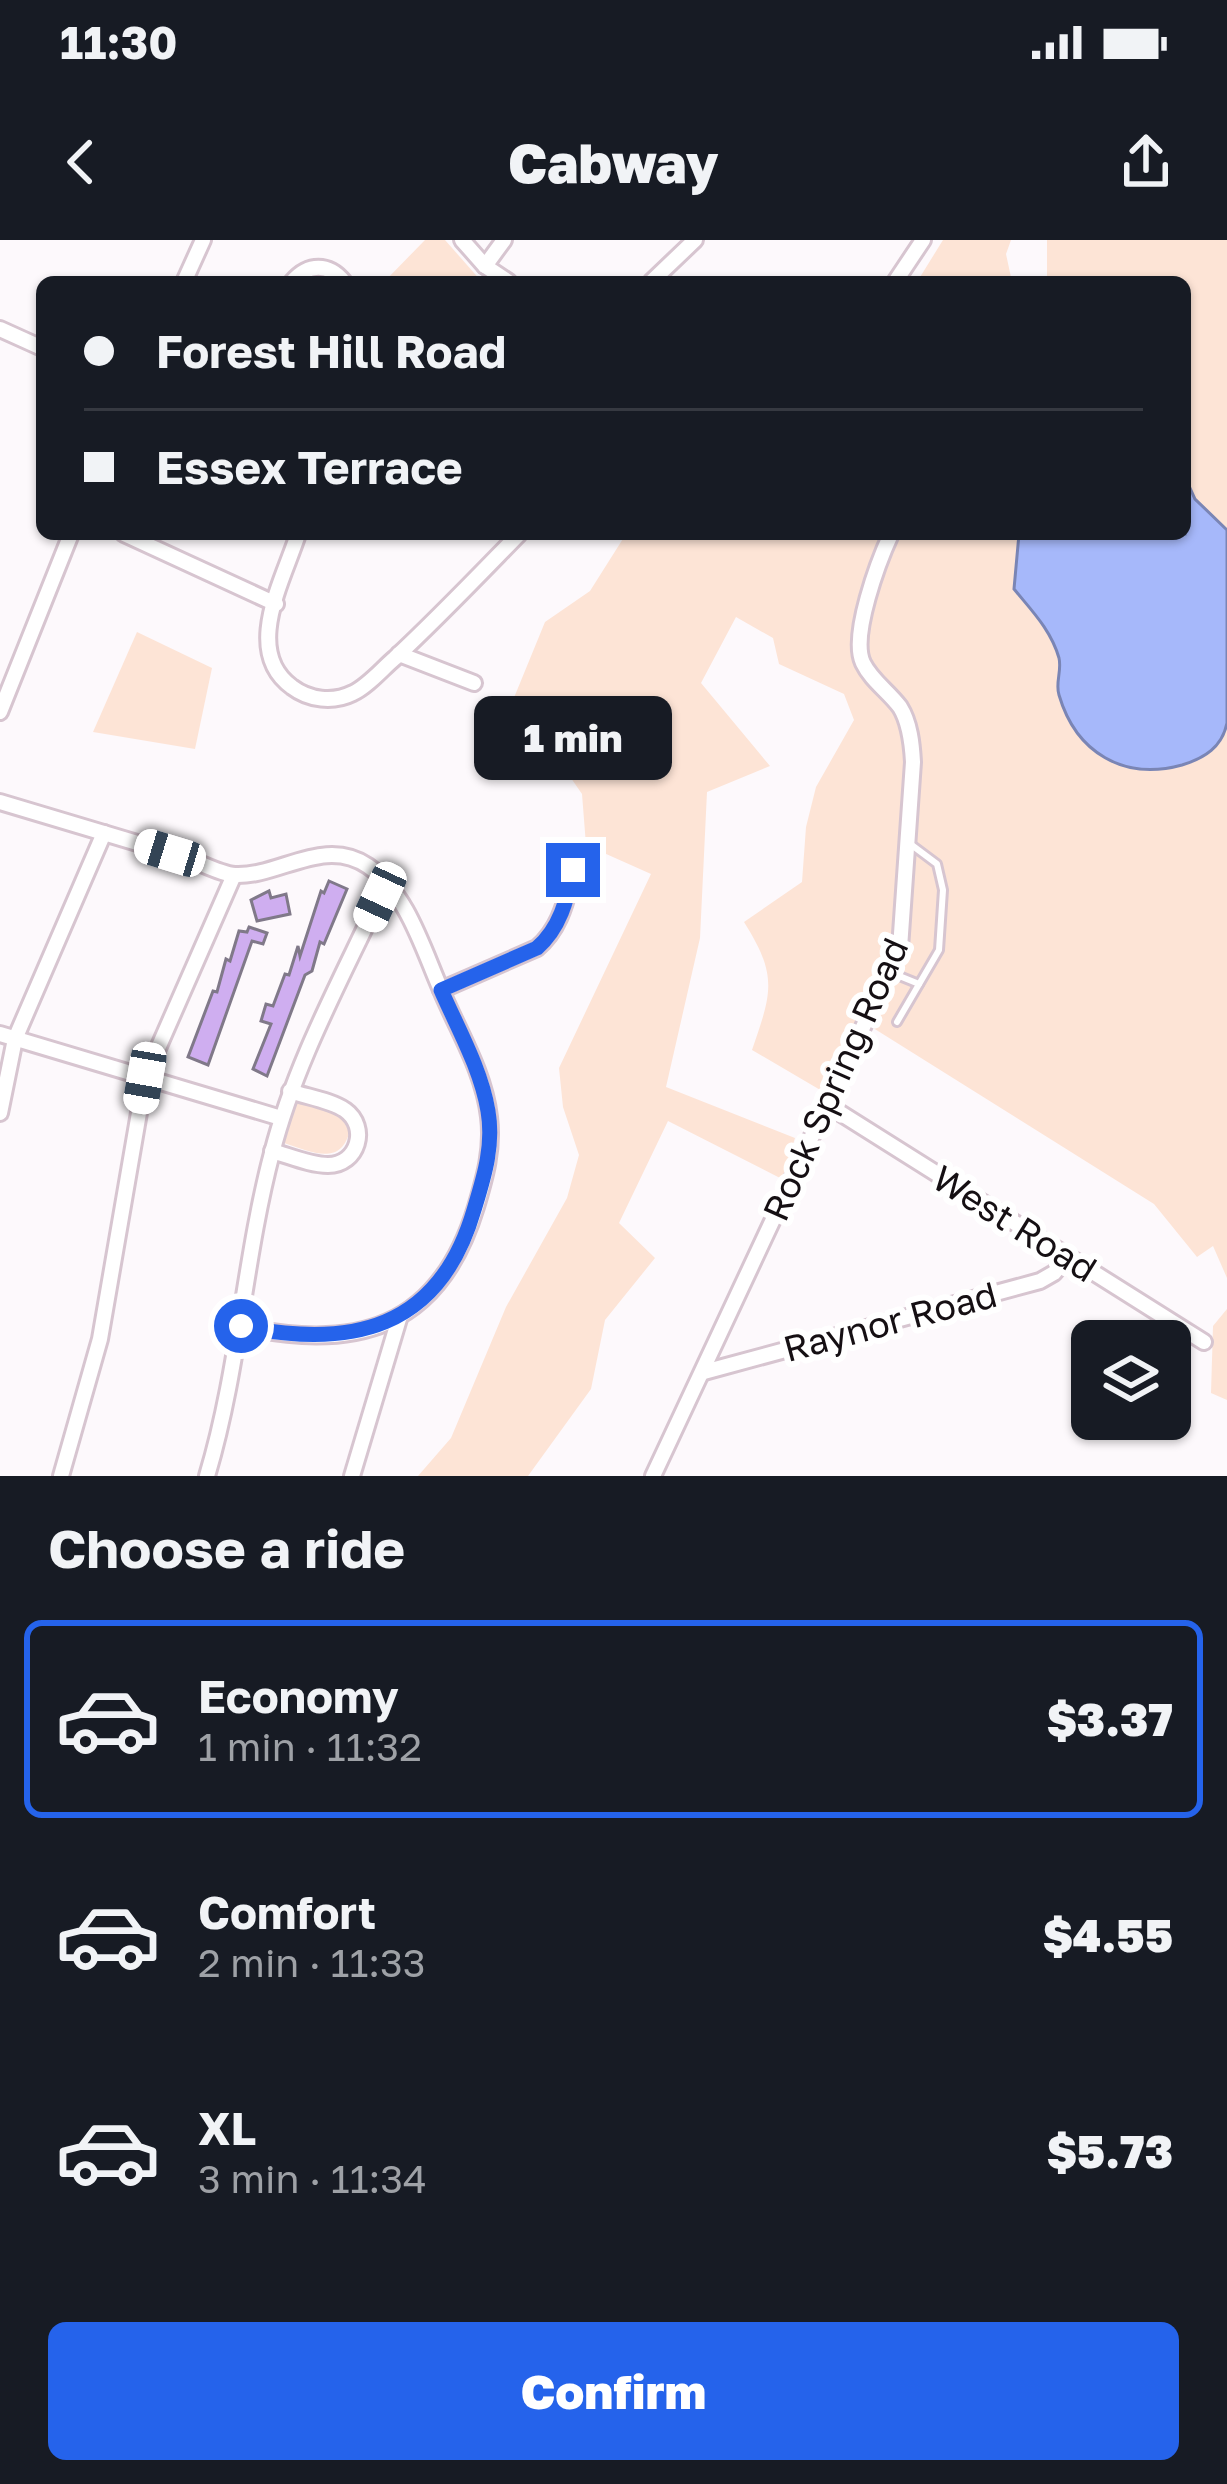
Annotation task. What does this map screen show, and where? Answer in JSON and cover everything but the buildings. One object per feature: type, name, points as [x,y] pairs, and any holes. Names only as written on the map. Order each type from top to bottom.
[{"type":"street","points":[[187,276],[203,240]]},
{"type":"street","points":[[462,240],[499,276]]},
{"type":"street","points":[[485,266],[504,240]]},
{"type":"street","points":[[657,276],[695,240]]},
{"type":"street","points":[[899,276],[923,240]]},
{"type":"street","points":[[296,276],[317,266],[332,269],[338,276]]},
{"type":"street","points":[[0,329],[36,345]]},
{"type":"street","points":[[0,712],[69,540]]},
{"type":"street","points":[[137,540],[276,604]]},
{"type":"street","points":[[296,540],[267,632],[272,662],[286,683],[308,696],[333,699],[358,692],[513,540]]},
{"type":"street","name":"Rock Spring Road","points":[[653,1476],[889,972],[902,933],[911,737],[901,709],[863,663],[859,640],[888,540]]},
{"type":"street","points":[[399,654],[474,683]]},
{"type":"street","points":[[0,802],[234,875],[343,855],[368,866],[406,911],[483,1086],[491,1142],[469,1230],[454,1259],[399,1319],[352,1476]]},
{"type":"street","points":[[0,1113],[8,1037],[104,833]]},
{"type":"street","points":[[441,990],[537,948],[549,938],[560,919],[574,871]]},
{"type":"street","points":[[61,1476],[100,1340],[145,1078],[234,875]]},
{"type":"street","points":[[207,1476],[223,1423],[281,1118],[386,883]]},
{"type":"street","points":[[8,1037],[281,1118]]},
{"type":"street","points":[[272,1151],[326,1165],[344,1161],[357,1147],[358,1129],[349,1113],[290,1091]]},
{"type":"street","name":"West Road","points":[[826,1104],[1204,1342]]},
{"type":"street","name":"Raynor Road","points":[[704,1372],[1040,1281],[1068,1256]]},
{"type":"street","points":[[241,1326],[280,1335],[330,1336],[399,1319]]},
{"type":"lane","points":[[897,1022],[939,950],[943,890],[937,864],[909,843]]},
{"type":"lane","points":[[889,972],[919,984]]},
{"type":"shaded area","points":[[425,240],[445,240],[477,276],[390,276]]},
{"type":"shaded area","points":[[943,240],[1011,240],[1006,254],[1011,276],[921,276]]},
{"type":"shaded area","points":[[1047,240],[1227,240],[1227,1278],[1213,1246],[1197,1257],[1154,1204],[862,1021],[822,1091],[752,1050],[768,984],[762,957],[744,922],[802,882],[806,827],[816,787],[854,720],[844,694],[779,664],[773,638],[736,617],[701,683],[770,766],[707,792],[700,938],[666,1087],[795,1138],[782,1179],[668,1121],[619,1223],[655,1258],[605,1320],[591,1389],[528,1476],[418,1476],[451,1438],[506,1307],[567,1198],[579,1155],[563,1107],[559,1068],[651,874],[586,845],[582,794],[555,755],[520,747],[511,705],[545,622],[590,591],[622,540],[1191,540],[1191,276],[1047,276]]},
{"type":"shaded area","points":[[137,632],[212,668],[195,749],[93,732]]},
{"type":"shaded area","points":[[297,1102],[341,1119],[349,1133],[339,1150],[322,1154],[284,1143]]},
{"type":"shaded area","points":[[1227,1309],[1227,1400],[1211,1393],[1213,1326]]},
{"type":"water","points":[[1191,490],[1227,530],[1227,723],[1217,745],[1198,759],[1161,769],[1122,765],[1090,747],[1077,733],[1058,690],[1056,648],[1014,589],[1018,540],[1191,540]]},
{"type":"route","points":[[241,1326],[302,1337],[351,1334],[399,1319],[445,1274],[469,1230],[491,1142],[483,1086],[441,990],[537,948],[549,938],[560,919],[573,870]]}]
